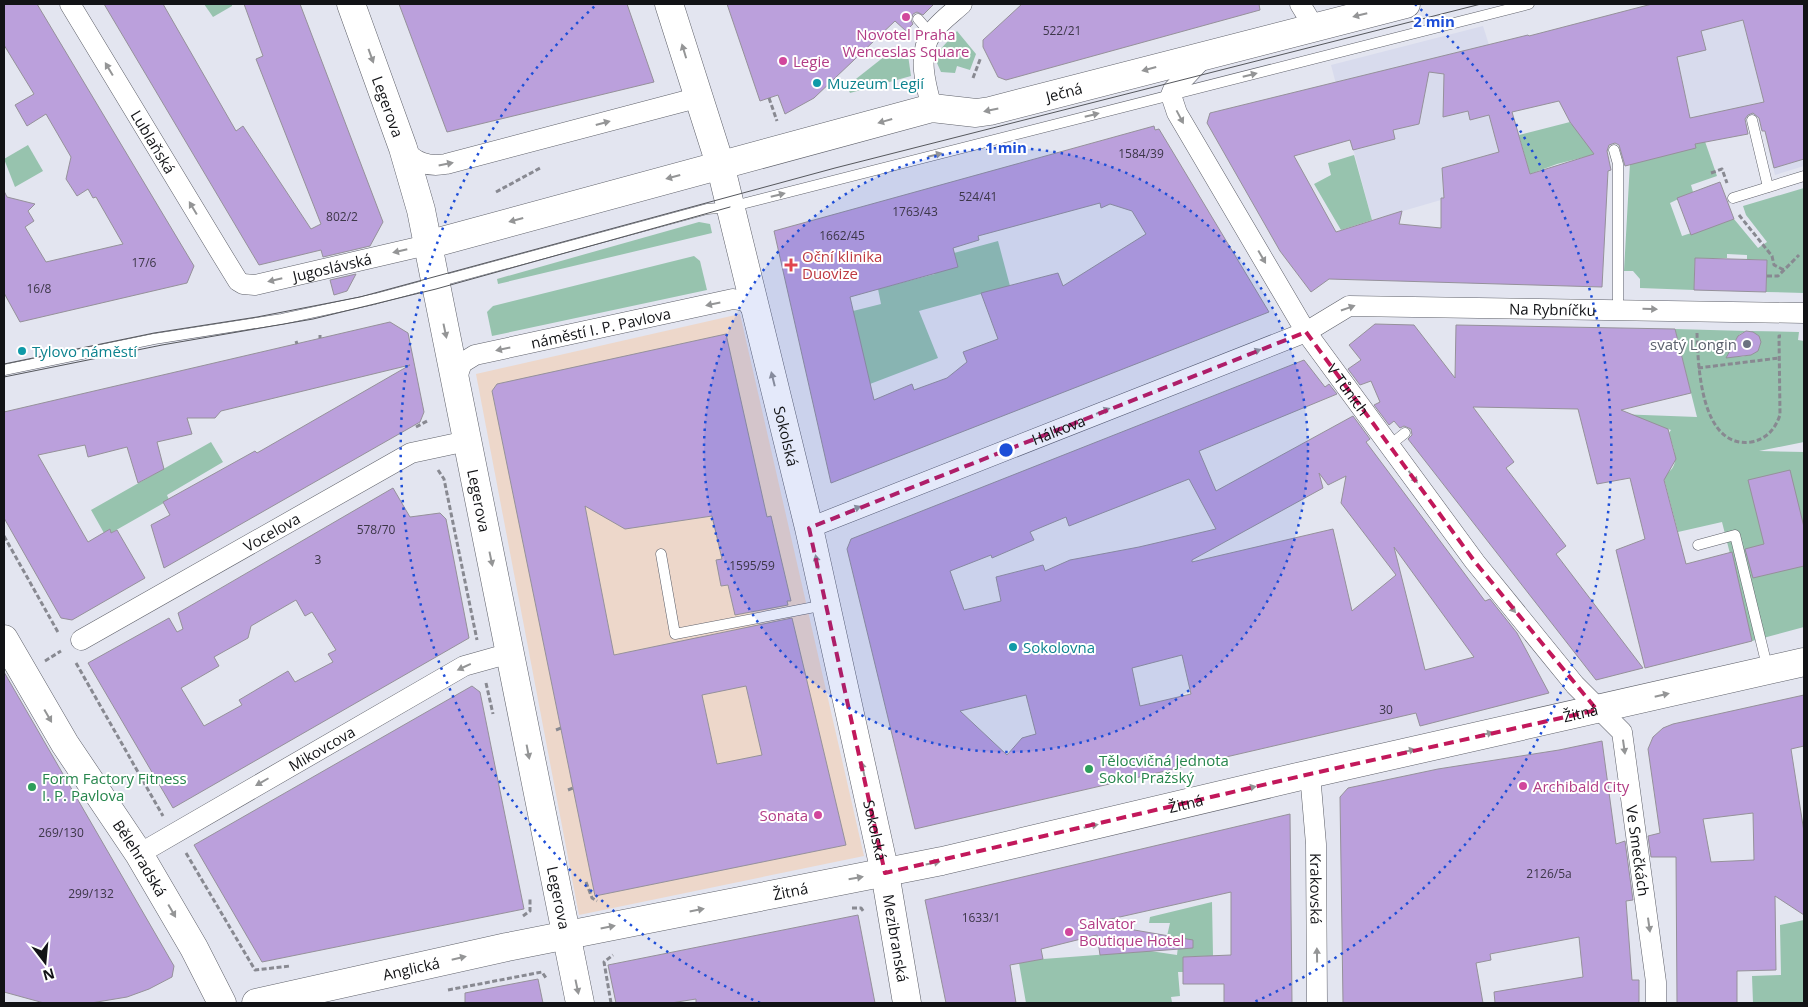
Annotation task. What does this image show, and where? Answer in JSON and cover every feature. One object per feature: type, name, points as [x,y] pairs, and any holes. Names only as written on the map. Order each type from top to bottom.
[{"type":"main road","name":"Legerova","points":[[351,4],[404,148],[421,210],[434,284],[456,380],[580,1003]]},
{"type":"main road","name":"Sokolská","points":[[669,4],[720,164],[718,208],[756,312],[810,528],[886,873]]},
{"type":"main road","name":"Ječná","points":[[720,164],[767,154],[932,108],[976,113],[990,111],[1406,4]]},
{"type":"main road","points":[[427,245],[720,164]]},
{"type":"main road","name":"Bělehradská","points":[[4,639],[65,744],[139,854],[194,948],[222,1003]]},
{"type":"main road","name":"Žitná","points":[[566,936],[886,873],[1310,774],[1804,662]]},
{"type":"main road","name":"Mezibranská","points":[[886,873],[907,1003]]},
{"type":"main road","name":"Anglická","points":[[256,1003],[566,936]]},
{"type":"street","name":"Lublaňská","points":[[70,4],[238,281]]},
{"type":"street","points":[[932,108],[924,79],[924,27],[962,4]]},
{"type":"street","points":[[1300,4],[1314,27]]},
{"type":"street","points":[[1171,95],[1181,80],[1200,60],[1213,53]]},
{"type":"street","points":[[404,148],[409,155],[424,164],[446,164],[685,101],[692,98],[696,92],[695,87]]},
{"type":"street","name":"V Tůních","points":[[1171,95],[1177,113],[1306,332],[1397,439],[1475,562],[1597,710]]},
{"type":"street","name":"Jugoslávská","points":[[238,281],[248,285],[255,285],[427,245]]},
{"type":"street","name":"náměstí I. P. Pavlova","points":[[456,380],[462,363],[475,355],[733,299],[745,301],[756,312]]},
{"type":"street","name":"Na Rybníčku","points":[[1306,332],[1349,306],[1804,313]]},
{"type":"street","name":"Hálkova","points":[[810,528],[1306,332]]},
{"type":"street","name":"Vocelova","points":[[72,645],[411,453],[467,441]]},
{"type":"street","name":"Mikovcova","points":[[139,854],[464,666],[510,653]]},
{"type":"street","name":"Ve Smečkách","points":[[1597,710],[1622,732],[1656,982],[1656,1003]]},
{"type":"street","name":"Krakovská","points":[[1310,774],[1316,844],[1317,1003]]},
{"type":"lane","points":[[4,370],[154,339],[312,313],[434,284],[718,208],[1529,4]]},
{"type":"lane","points":[[1752,120],[1768,187]]},
{"type":"lane","points":[[1614,150],[1618,164],[1618,309]]},
{"type":"lane","points":[[1733,198],[1804,176]]},
{"type":"lane","points":[[1698,545],[1735,535],[1768,670]]},
{"type":"lane","points":[[661,554],[675,634],[826,604]]},
{"type":"path","points":[[973,78],[981,57]]},
{"type":"path","points":[[769,98],[777,121]]},
{"type":"path","points":[[496,192],[542,167]]},
{"type":"path","points":[[1766,276],[1778,276],[1799,255]]},
{"type":"path","points":[[1772,256],[1774,265],[1784,270]]},
{"type":"path","points":[[1697,330],[1698,368],[1713,424],[1718,431],[1733,441],[1748,442],[1761,439],[1776,426],[1780,415],[1779,336],[1783,336]]},
{"type":"path","points":[[1698,368],[1779,358]]},
{"type":"path","points":[[440,471],[444,479],[494,722]]},
{"type":"path","points":[[4,536],[72,645],[174,833],[255,970],[300,964]]},
{"type":"path","points":[[556,730],[561,728]]},
{"type":"path","points":[[568,790],[573,788]]},
{"type":"path","points":[[515,922],[530,911],[531,892]]},
{"type":"path","points":[[844,909],[860,908],[865,913]]},
{"type":"path","points":[[611,1003],[604,962],[610,956],[620,954]]},
{"type":"path","points":[[525,975],[542,972],[548,981]]},
{"type":"highlighted area","points":[[1306,332],[1475,562],[1597,710],[1310,774],[885,873],[809,528]]},
{"type":"shaded area","points":[[1667,4],[1804,4],[1804,166],[1775,175],[1761,117],[1692,132]]},
{"type":"shaded area","points":[[1483,26],[1530,174],[1372,220],[1331,65]]},
{"type":"shaded area","points":[[740,314],[864,856],[579,915],[476,374]]},
{"type":"green space","points":[[204,4],[232,4],[232,6],[213,17]]},
{"type":"green space","points":[[957,31],[976,54],[970,70],[957,66],[955,73],[941,72],[937,63],[937,53]]},
{"type":"green space","points":[[894,49],[908,55],[911,76],[850,93],[847,86]]},
{"type":"green space","points":[[1583,117],[1594,121],[1608,151],[1557,164],[1530,174],[1519,135],[1570,122],[1571,124]]},
{"type":"green space","points":[[1701,130],[1717,176],[1691,185],[1693,192],[1670,203],[1682,236],[1734,219],[1758,248],[1767,242],[1746,215],[1743,206],[1804,188],[1804,293],[1766,292],[1767,260],[1747,259],[1747,255],[1727,254],[1727,258],[1695,258],[1694,290],[1640,288],[1640,279],[1633,271],[1624,271],[1631,145]]},
{"type":"green space","points":[[28,145],[43,171],[15,187],[4,159]]},
{"type":"green space","points":[[1354,155],[1372,220],[1341,230],[1314,184],[1331,175],[1328,163]]},
{"type":"green space","points":[[699,222],[710,224],[712,233],[498,284],[497,279]]},
{"type":"green space","points":[[998,241],[1010,286],[919,311],[938,358],[870,384],[853,311],[881,304],[878,289],[935,274],[934,272],[957,265],[954,253]]},
{"type":"green space","points":[[694,256],[700,261],[707,290],[492,336],[487,312],[493,306]]},
{"type":"green space","points":[[1675,329],[1746,331],[1740,334],[1732,345],[1735,356],[1738,357],[1751,354],[1759,349],[1759,336],[1750,331],[1799,332],[1798,340],[1804,341],[1804,442],[1759,451],[1804,452],[1804,627],[1752,641],[1722,522],[1678,532],[1663,475],[1669,472],[1675,462],[1669,433],[1671,430],[1668,429],[1666,432],[1617,414],[1697,417]]},
{"type":"green space","points":[[211,442],[223,462],[167,495],[169,500],[111,533],[110,529],[104,533],[91,510]]},
{"type":"green space","points":[[1212,902],[1213,956],[1183,957],[1183,972],[1178,972],[1180,996],[1171,997],[1172,1002],[1180,1003],[1026,1003],[1019,963],[1043,959],[1150,951],[1177,955],[1179,938],[1167,936],[1170,923],[1149,923],[1150,917]]},
{"type":"green space","points":[[1804,920],[1804,1003],[1753,1003],[1752,976],[1781,975],[1780,925]]},
{"type":"building","points":[[4,4],[37,4],[194,266],[187,283],[20,322],[4,293],[4,191],[7,197],[35,204],[28,211],[34,221],[25,227],[46,262],[123,244],[96,197],[93,198],[88,189],[77,196],[66,179],[71,157],[46,114],[27,126],[15,105],[34,94],[4,45]]},
{"type":"building","points":[[104,4],[163,4],[236,131],[243,126],[311,229],[321,224],[256,59],[263,56],[244,4],[300,4],[383,222],[370,246],[323,257],[321,250],[259,265]]},
{"type":"building","points":[[399,4],[627,4],[654,82],[447,132]]},
{"type":"building","points":[[727,4],[934,4],[923,15],[917,12],[913,14],[911,20],[913,24],[906,31],[895,21],[814,98],[785,114],[778,95],[760,101]]},
{"type":"building","points":[[1022,4],[1259,4],[1260,10],[1006,80],[998,77],[983,47],[983,40]]},
{"type":"building","points":[[1652,4],[1804,4],[1804,159],[1774,168],[1765,131],[1762,131],[1759,118],[1753,113],[1745,119],[1748,134],[1695,144],[1696,148],[1625,166],[1619,145],[1615,143],[1609,145],[1607,151],[1611,170],[1608,171],[1602,287],[1329,279],[1311,292],[1280,251],[1207,123],[1210,113],[1529,36]],"holes":[[[1743,20],[1764,102],[1690,118],[1677,57],[1706,50],[1701,31]],[[1429,72],[1444,74],[1443,117],[1468,111],[1470,120],[1489,115],[1499,152],[1442,168],[1444,198],[1441,198],[1441,228],[1399,224],[1402,211],[1336,232],[1294,156],[1350,140],[1353,150],[1395,139],[1393,130],[1419,124]],[[1559,101],[1570,122],[1594,154],[1530,174],[1512,112]]]},
{"type":"building","points":[[1154,126],[1155,130],[1159,129],[1269,312],[831,483],[774,231]],"holes":[[[1100,203],[1101,208],[1110,204],[1132,211],[1146,234],[1063,286],[1058,273],[981,293],[998,339],[963,352],[967,362],[947,378],[914,390],[912,384],[874,400],[850,297],[958,267],[953,248],[979,240],[978,236]]]},
{"type":"building","points":[[1720,182],[1734,219],[1691,235],[1677,198]]},
{"type":"building","points":[[1695,258],[1767,260],[1766,292],[1694,290]]},
{"type":"building","points":[[356,274],[347,291],[334,295],[330,280]]},
{"type":"building","points":[[390,322],[408,333],[424,412],[420,422],[164,568],[151,525],[170,515],[163,502],[255,451],[257,453],[410,365],[221,411],[215,418],[187,418],[192,434],[157,442],[164,469],[138,483],[127,447],[88,457],[85,445],[38,455],[88,542],[110,529],[111,533],[117,530],[145,578],[72,620],[61,618],[4,518],[4,412]]},
{"type":"building","points":[[1375,324],[1414,325],[1455,378],[1456,325],[1675,329],[1691,393],[1621,410],[1668,429],[1676,459],[1664,480],[1686,564],[1732,552],[1752,641],[1645,668],[1616,550],[1645,539],[1630,478],[1597,484],[1578,409],[1473,407],[1514,462],[1506,468],[1566,546],[1556,554],[1643,668],[1596,680],[1408,439],[1412,435],[1411,429],[1404,426],[1400,428],[1394,421],[1389,425],[1374,405],[1380,402],[1371,381],[1360,385],[1348,369],[1361,360],[1349,345]]},
{"type":"building","name":"svatý Longin","points":[[1746,331],[1753,332],[1759,336],[1761,342],[1758,351],[1751,355],[1726,358],[1738,336]]},
{"type":"building","points":[[726,334],[767,517],[771,516],[791,601],[787,601],[788,605],[735,615],[728,585],[721,586],[716,560],[722,559],[712,516],[625,529],[585,506],[614,655],[792,618],[846,845],[595,896],[492,391],[497,384]],"holes":[[[746,686],[762,755],[717,764],[702,695]]]},
{"type":"building","points":[[1304,360],[1325,387],[1329,384],[1337,394],[1199,451],[1216,491],[1353,416],[1370,439],[1366,442],[1485,601],[1490,599],[1517,633],[1549,693],[1420,726],[1416,713],[915,829],[847,549],[851,539]],"holes":[[[1319,473],[1328,485],[1346,476],[1341,503],[1396,575],[1352,611],[1333,529],[1192,562],[1192,560],[1323,488]],[[1189,479],[1216,529],[1139,547],[1070,560],[1045,571],[1043,565],[996,577],[1001,601],[964,610],[950,571],[991,555],[992,558],[1034,540],[1030,532],[1066,517],[1069,526]],[[1394,547],[1474,657],[1425,670]],[[1182,655],[1191,694],[1140,706],[1132,668]],[[1026,695],[1036,734],[1022,738],[1007,755],[960,711]]]},
{"type":"building","points":[[1790,470],[1804,527],[1804,566],[1753,578],[1745,549],[1764,544],[1748,480]]},
{"type":"building","points":[[393,488],[410,517],[440,513],[446,519],[469,638],[173,808],[88,663],[169,618],[177,632],[183,629],[178,613]],"holes":[[[296,600],[305,616],[312,612],[336,650],[328,654],[333,662],[295,682],[288,671],[239,700],[242,705],[204,726],[181,688],[219,666],[214,657],[248,638],[251,626]]]},
{"type":"building","points":[[4,672],[174,966],[172,977],[149,989],[127,997],[91,1003],[44,1003],[4,992]]},
{"type":"building","points":[[472,686],[480,692],[524,909],[262,962],[194,845]]},
{"type":"building","points":[[1804,695],[1804,746],[1791,749],[1804,832],[1804,915],[1775,896],[1776,970],[1737,971],[1737,1003],[1677,1003],[1676,857],[1651,857],[1648,836],[1660,833],[1648,749],[1653,737],[1663,728],[1673,724]],"holes":[[[1753,813],[1754,860],[1711,862],[1703,819]]]},
{"type":"building","points":[[1602,741],[1616,844],[1625,841],[1633,900],[1626,901],[1632,980],[1639,980],[1639,1003],[1495,1003],[1494,992],[1583,977],[1579,937],[1490,954],[1491,960],[1476,963],[1483,1003],[1343,1003],[1340,797],[1348,788],[1438,769],[1559,750]]},
{"type":"building","points":[[1290,814],[1292,1003],[1224,1003],[1224,984],[1183,984],[1183,957],[1231,955],[1231,892],[1093,923],[1193,940],[1193,948],[1100,955],[1097,935],[1041,949],[1043,959],[1010,965],[1016,1003],[946,1003],[925,900]]},
{"type":"building","points":[[858,915],[875,1003],[696,1003],[696,999],[671,1003],[616,1003],[608,965]]},
{"type":"building","points":[[538,979],[543,1003],[465,1003],[465,993]]},
{"type":"tram line","points":[[4,364],[154,333],[257,317],[360,297],[835,168],[1481,4]]},
{"type":"tram line","points":[[4,377],[162,345],[313,319],[436,289],[730,207]]},
{"type":"place","name":"Novotel Praha Wenceslas Square","points":[[906,17]]},
{"type":"place","name":"Legie","points":[[783,61]]},
{"type":"place","name":"Muzeum Legií","points":[[817,83]]},
{"type":"place","name":"Oční klinika Duovize","points":[[791,265]]},
{"type":"place","name":"svatý Longin","points":[[1747,344]]},
{"type":"place","name":"Tylovo náměstí","points":[[22,351]]},
{"type":"place","name":"Sokolovna","points":[[1013,647]]},
{"type":"place","name":"Tělocvičná jednota Sokol Pražský","points":[[1089,769]]},
{"type":"place","name":"Archibald City","points":[[1523,786]]},
{"type":"place","name":"Form Factory Fitness I. P. Pavlova","points":[[32,787]]},
{"type":"place","name":"Sonata","points":[[818,815]]},
{"type":"place","name":"Salvator Boutique Hotel","points":[[1069,932]]}]
